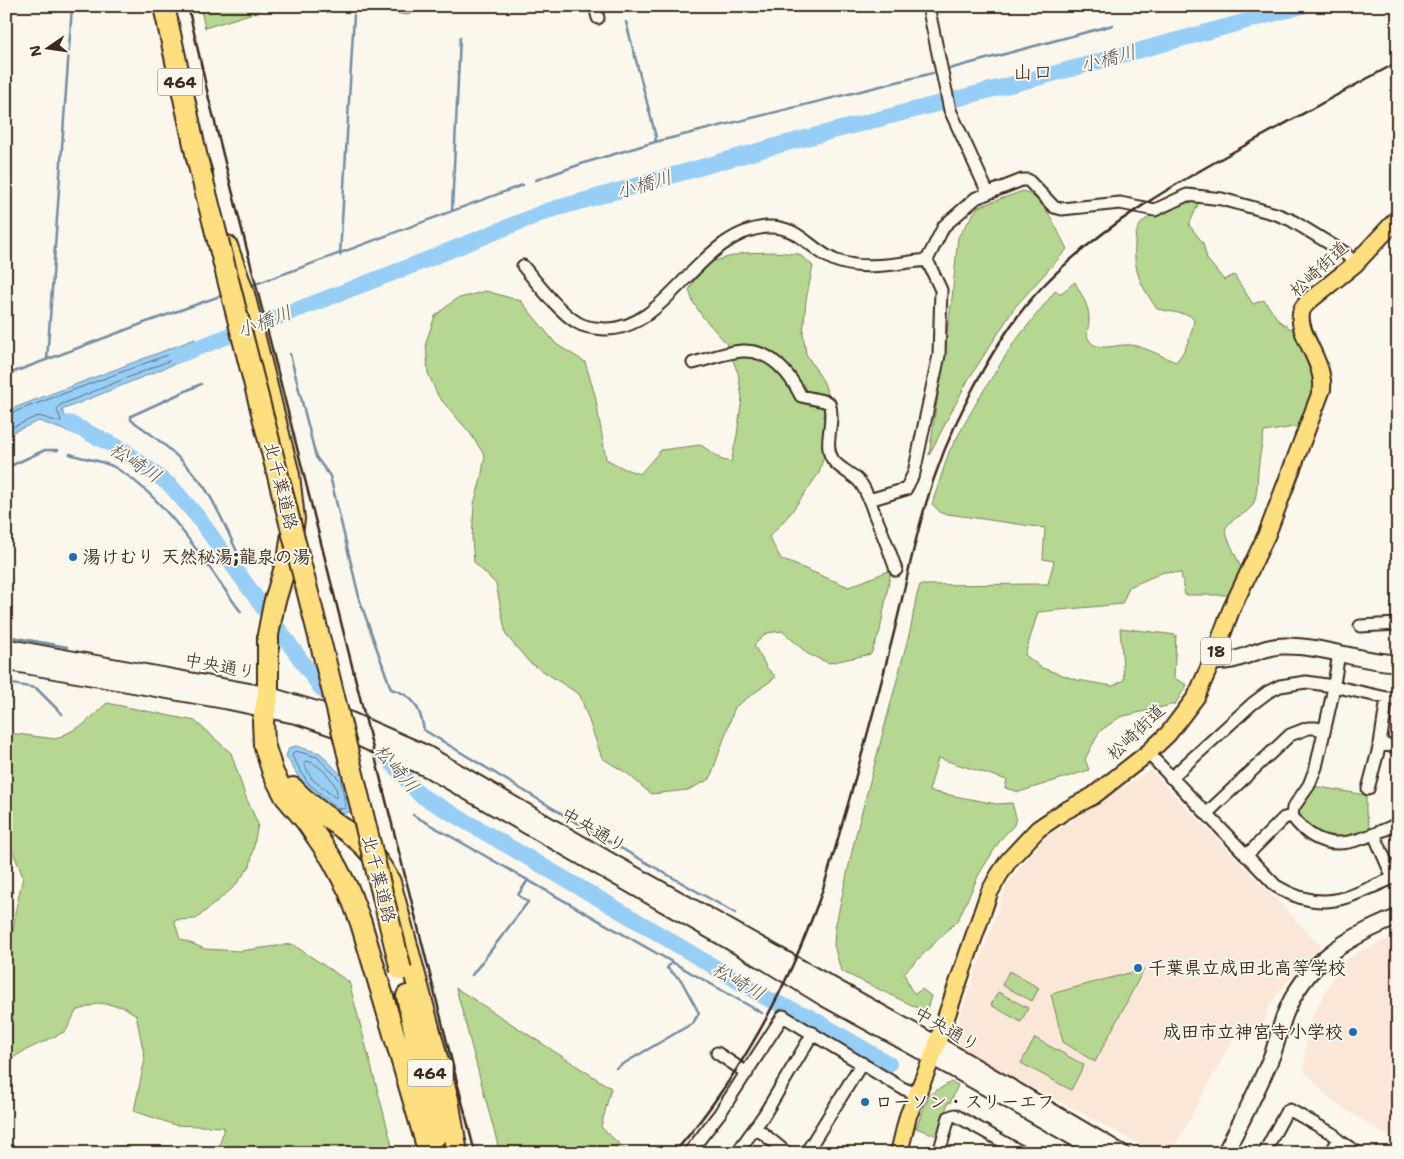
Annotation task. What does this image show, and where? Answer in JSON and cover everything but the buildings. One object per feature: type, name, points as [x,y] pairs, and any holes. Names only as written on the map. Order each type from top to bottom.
[{"type":"highway","name":"北千葉道路","points":[[164,6],[197,158],[323,651],[408,970],[407,995],[440,1153]]},
{"type":"highway","points":[[197,158],[244,294],[292,494],[294,519],[288,554],[274,604],[268,635],[268,674],[263,721],[264,744],[273,772],[285,796],[306,821],[332,859],[348,891],[378,980],[429,1153]]},
{"type":"highway","points":[[266,702],[275,734],[280,766],[294,789],[314,808],[365,847],[380,865],[390,882],[408,970],[448,1099],[456,1153]]},
{"type":"highway","name":"北千葉道路","points":[[407,995],[422,1040],[451,1153]]},
{"type":"main road","name":"松崎街道","points":[[899,1153],[908,1116],[934,1051],[989,893],[1009,860],[1038,829],[1063,812],[1093,796],[1148,753],[1168,734],[1196,696],[1212,662],[1231,610],[1267,534],[1322,389],[1322,372],[1302,327],[1300,314],[1309,301],[1355,264],[1398,218]]},
{"type":"street","points":[[596,6],[598,18]]},
{"type":"street","points":[[928,6],[942,80],[950,110],[988,193]]},
{"type":"street","points":[[927,260],[944,226],[976,198],[1022,180],[1028,180],[1054,207],[1062,209],[1120,203],[1155,210],[1187,195],[1222,199],[1291,220],[1345,254],[1355,264]]},
{"type":"street","points":[[523,266],[564,312],[576,322],[587,328],[610,329],[628,325],[643,318],[659,305],[691,271],[719,248],[743,232],[754,229],[768,227],[789,231],[797,234],[834,260],[849,264],[863,266],[927,260]]},
{"type":"street","points":[[869,500],[906,489],[914,473],[939,355],[941,290],[927,260]]},
{"type":"street","points":[[693,363],[743,351],[758,353],[773,360],[783,368],[801,396],[824,401],[829,404],[832,411],[829,444],[833,460],[862,484],[896,570]]},
{"type":"street","points":[[1360,626],[1398,624]]},
{"type":"street","points":[[1212,662],[1235,660],[1279,646],[1298,646],[1398,664]]},
{"type":"street","name":"中央通り","points":[[6,647],[266,702],[300,711],[345,718],[406,752],[425,753],[934,1051],[1122,1153]]},
{"type":"street","points":[[1338,653],[1324,731],[1313,776],[1293,808],[1292,816],[1308,833],[1318,840],[1329,844],[1355,840],[1398,824]]},
{"type":"street","name":"中央通り","points":[[6,662],[227,700],[266,702]]},
{"type":"street","points":[[1171,778],[1252,704],[1268,692],[1280,686],[1306,682],[1393,699],[1368,789]]},
{"type":"street","points":[[1206,814],[1290,735],[1308,728],[1324,731]]},
{"type":"street","points":[[1380,744],[1398,747]]},
{"type":"street","points":[[1148,753],[1276,886],[1294,897],[1325,901],[1345,898],[1395,877],[1374,834]]},
{"type":"street","points":[[1246,856],[1284,818],[1292,816]]},
{"type":"street","points":[[1224,1153],[1252,1102],[1274,1052],[1284,1016],[1294,994],[1305,978],[1334,949],[1369,928],[1398,917]]},
{"type":"street","points":[[689,1153],[720,1113],[783,1016],[902,1088],[917,1094]]},
{"type":"street","points":[[737,1153],[813,1033]]},
{"type":"street","name":"中央通り","points":[[934,1051],[959,1072],[1101,1153]]},
{"type":"street","points":[[716,1053],[747,1073]]},
{"type":"street","points":[[806,1153],[862,1063]]},
{"type":"street","points":[[1264,1153],[1286,1112],[1290,1110],[1334,1134],[1338,1140],[1358,1153]]},
{"type":"street","points":[[940,1153],[949,1118],[955,1115],[1023,1153]]},
{"type":"street","points":[[755,1127],[787,1153]]},
{"type":"street","points":[[1331,1153],[1338,1140]]},
{"type":"shaded area","name":"千葉県立成田北高等学校","points":[[1150,770],[1321,946],[1286,983],[1269,1006],[1261,1035],[1232,1040],[1177,1143],[1147,1148],[960,1049],[955,1029],[1007,884],[1043,839]]},
{"type":"shaded area","name":"成田市立神宮寺小学校","points":[[1398,935],[1398,1143],[1331,1100],[1304,1070],[1306,1044],[1311,1019],[1338,968],[1344,961],[1362,950]]},
{"type":"green space","points":[[200,6],[266,6],[256,12],[205,28]]},
{"type":"green space","points":[[350,6],[431,6],[407,15]]},
{"type":"green space","points":[[1023,191],[1031,195],[1044,208],[1067,249],[1015,307],[968,380],[929,455],[952,298],[958,237],[978,207]]},
{"type":"green space","points":[[1183,199],[1200,200],[1189,225],[1203,243],[1207,259],[1224,280],[1234,275],[1253,304],[1264,300],[1279,321],[1297,333],[1315,377],[1312,392],[1300,426],[1264,432],[1254,502],[1249,510],[1226,527],[1225,532],[1242,570],[1229,595],[1185,595],[1181,573],[1164,572],[1129,587],[1122,604],[1038,612],[1025,655],[1042,668],[1077,680],[1113,686],[1124,680],[1120,628],[1176,635],[1174,678],[1187,685],[1175,704],[1120,717],[1100,731],[1085,759],[1089,770],[1019,792],[1005,788],[1007,780],[938,758],[929,791],[996,804],[1012,803],[1016,817],[1014,825],[1001,839],[979,874],[958,920],[904,973],[910,988],[915,994],[922,989],[931,996],[926,1012],[841,971],[834,945],[835,928],[855,838],[911,627],[916,598],[920,585],[1048,584],[1054,561],[1043,559],[1045,528],[941,513],[932,504],[949,452],[979,398],[1013,344],[1056,290],[1060,294],[1075,282],[1088,310],[1087,335],[1092,344],[1101,347],[1137,346],[1176,362],[1188,342],[1194,320],[1189,315],[1157,309],[1147,294],[1137,271],[1135,242],[1140,225],[1147,218]]},
{"type":"green space","points":[[772,252],[799,254],[813,266],[806,300],[803,334],[806,354],[823,381],[836,414],[819,473],[790,514],[769,537],[781,559],[849,587],[891,570],[880,631],[871,654],[829,663],[808,654],[782,631],[767,633],[754,645],[767,668],[776,677],[735,707],[710,779],[688,790],[651,794],[628,774],[602,758],[580,695],[529,662],[506,635],[496,584],[474,562],[472,540],[474,504],[485,456],[470,433],[438,396],[428,373],[426,342],[435,316],[456,299],[486,291],[521,301],[556,344],[585,362],[595,395],[606,459],[640,474],[661,450],[701,445],[722,460],[731,462],[742,398],[738,373],[726,343],[702,316],[693,302],[689,290],[704,264],[743,253]]},
{"type":"green space","points":[[107,703],[195,721],[231,753],[245,795],[258,824],[250,866],[234,887],[196,919],[174,920],[180,939],[205,949],[240,951],[292,944],[349,982],[394,1153],[218,1153],[224,1127],[175,1125],[134,1111],[145,1059],[136,1015],[124,1007],[99,1003],[76,1011],[66,1031],[24,1051],[6,1062],[6,939],[12,942],[15,913],[23,877],[12,849],[6,845],[6,735],[9,733],[56,739],[83,725]]},
{"type":"green space","points":[[1313,786],[1366,795],[1366,813],[1370,829],[1347,839],[1328,840],[1297,818],[1297,809]]},
{"type":"green space","points":[[1144,969],[1095,1062],[1063,1042],[1051,994]]},
{"type":"green space","points":[[1009,971],[1039,988],[1032,1001],[1002,985]]},
{"type":"green space","points":[[456,988],[611,1088],[601,1127],[629,1153],[500,1153]]},
{"type":"green space","points":[[998,992],[1028,1008],[1021,1022],[991,1005]]},
{"type":"green space","points":[[1035,1038],[1084,1065],[1071,1090],[1021,1063]]},
{"type":"green space","points":[[951,1082],[958,1085],[950,1103],[948,1102],[938,1136],[916,1128],[929,1095]]},
{"type":"water","points":[[195,339],[199,354],[62,410],[65,416],[105,432],[75,434],[39,421],[6,435],[6,411]]},
{"type":"water","points":[[296,746],[320,753],[345,779],[353,811],[338,815],[304,786],[286,756],[289,748]]},
{"type":"waterway","points":[[47,360],[72,6]]},
{"type":"waterway","name":"小橋川","points":[[176,356],[411,266],[547,211],[779,145],[1056,73],[1302,6]]},
{"type":"waterway","points":[[340,255],[354,15]]},
{"type":"waterway","points":[[536,180],[584,163],[655,142],[656,137],[626,22]]},
{"type":"waterway","points":[[949,69],[1113,25]]},
{"type":"waterway","points":[[452,210],[460,37]]},
{"type":"waterway","points":[[655,142],[933,73]]},
{"type":"waterway","points":[[250,286],[523,185]]},
{"type":"waterway","points":[[6,375],[223,295]]},
{"type":"waterway","points":[[290,354],[316,457],[330,476],[360,601],[391,689],[405,695],[415,704],[424,730],[582,826],[735,913]]},
{"type":"waterway","points":[[201,384],[131,416],[131,420],[171,450],[205,488],[223,520],[238,554]]},
{"type":"waterway","name":"松崎川","points":[[69,423],[125,451],[171,486],[197,516],[321,688],[338,704]]},
{"type":"waterway","points":[[6,468],[45,450],[58,450]]},
{"type":"waterway","points":[[70,454],[114,467],[151,495],[184,533],[241,612]]},
{"type":"waterway","points":[[6,636],[67,647]]},
{"type":"waterway","points":[[6,683],[36,688],[62,714]]},
{"type":"waterway","name":"松崎川","points":[[373,742],[420,795],[768,999],[808,1016],[889,1064]]},
{"type":"waterway","points":[[413,815],[762,1013]]},
{"type":"waterway","points":[[472,975],[528,902],[518,895],[528,880]]},
{"type":"waterway","points":[[616,1068],[693,1023],[699,1013],[681,980],[667,968],[672,962]]},
{"type":"waterway","points":[[751,1124],[805,1036]]},
{"type":"waterway","points":[[729,1153],[746,1130]]},
{"type":"railway","points":[[188,6],[209,99],[475,1153]]},
{"type":"railway","points":[[674,1153],[697,1125],[739,1066],[775,1002],[805,937],[822,891],[848,804],[886,664],[919,527],[933,481],[971,391],[1005,334],[1043,286],[1066,264],[1091,243],[1142,206],[1197,172],[1398,62]]},
{"type":"place","name":"湯けむり 天然秘湯;龍泉の湯","points":[[73,557]]},
{"type":"place","name":"千葉県立成田北高等学校","points":[[1138,968]]},
{"type":"place","name":"成田市立神宮寺小学校","points":[[1353,1032]]},
{"type":"place","name":"ローソン・スリーエフ","points":[[865,1102]]},
{"type":"district","name":"山口","points":[[1033,72]]}]
